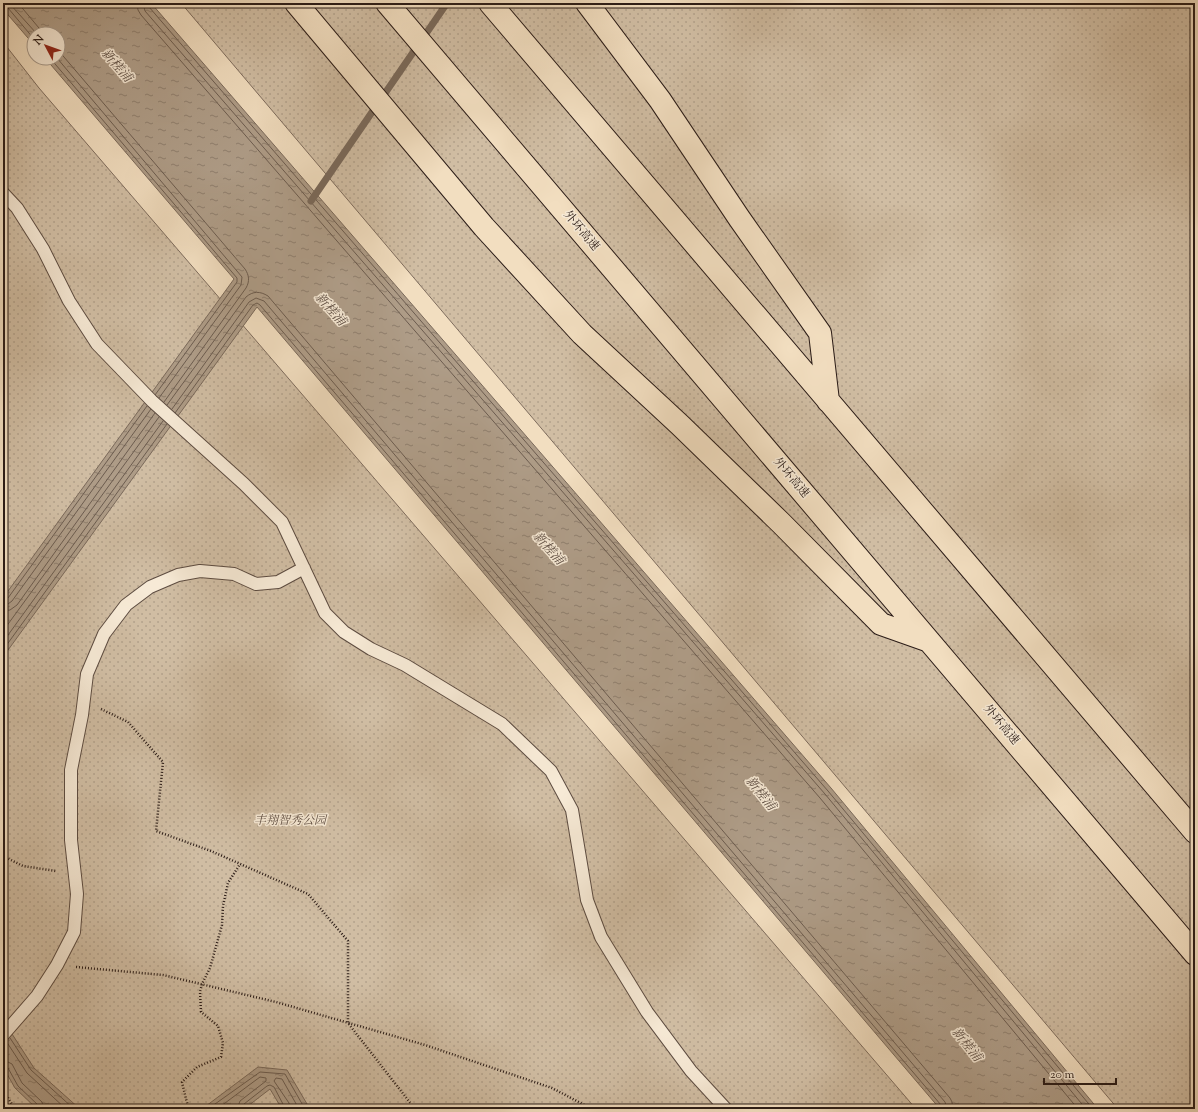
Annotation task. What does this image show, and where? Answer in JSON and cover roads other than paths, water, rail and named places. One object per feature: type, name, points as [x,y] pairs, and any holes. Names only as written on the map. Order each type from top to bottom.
[{"type":"highway","points":[[296,3],[484,227],[582,334],[680,424],[776,518],[880,624],[930,642]]},
{"type":"highway","name":"外环高速","points":[[387,3],[1195,954]]},
{"type":"highway","points":[[490,3],[1195,832]]},
{"type":"highway","points":[[587,3],[660,100],[739,218],[820,333],[828,401]]},
{"type":"lane","points":[[3,193],[17,208],[44,249],[69,301],[97,344],[173,422],[244,484],[282,522],[325,612],[344,632],[371,649],[405,665],[502,724],[551,771],[572,810],[587,900],[600,938],[647,1012],[691,1071],[726,1109]]},
{"type":"lane","points":[[6,1031],[37,996],[57,965],[74,932],[77,894],[71,840],[72,770],[87,674],[104,634],[126,605],[150,587],[178,575],[200,571],[234,574],[256,584],[278,582],[304,568]]},
{"type":"water","name":"新槎浦","points":[[3,3],[151,3],[831,788],[1098,1109],[940,1109],[257,307],[3,657],[3,598],[234,279],[52,66],[66,66],[66,26],[26,26],[26,36],[3,9]]},
{"type":"water","points":[[3,1020],[34,1068],[80,1109],[37,1109],[15,1088],[3,1067]]},
{"type":"water","points":[[258,1067],[287,1070],[310,1109],[282,1109],[270,1089],[244,1109],[202,1109]]},
{"type":"waterway","points":[[311,201],[447,3]]},
{"type":"park label","name":"丰翔智秀公园","points":[[290,821]]}]
